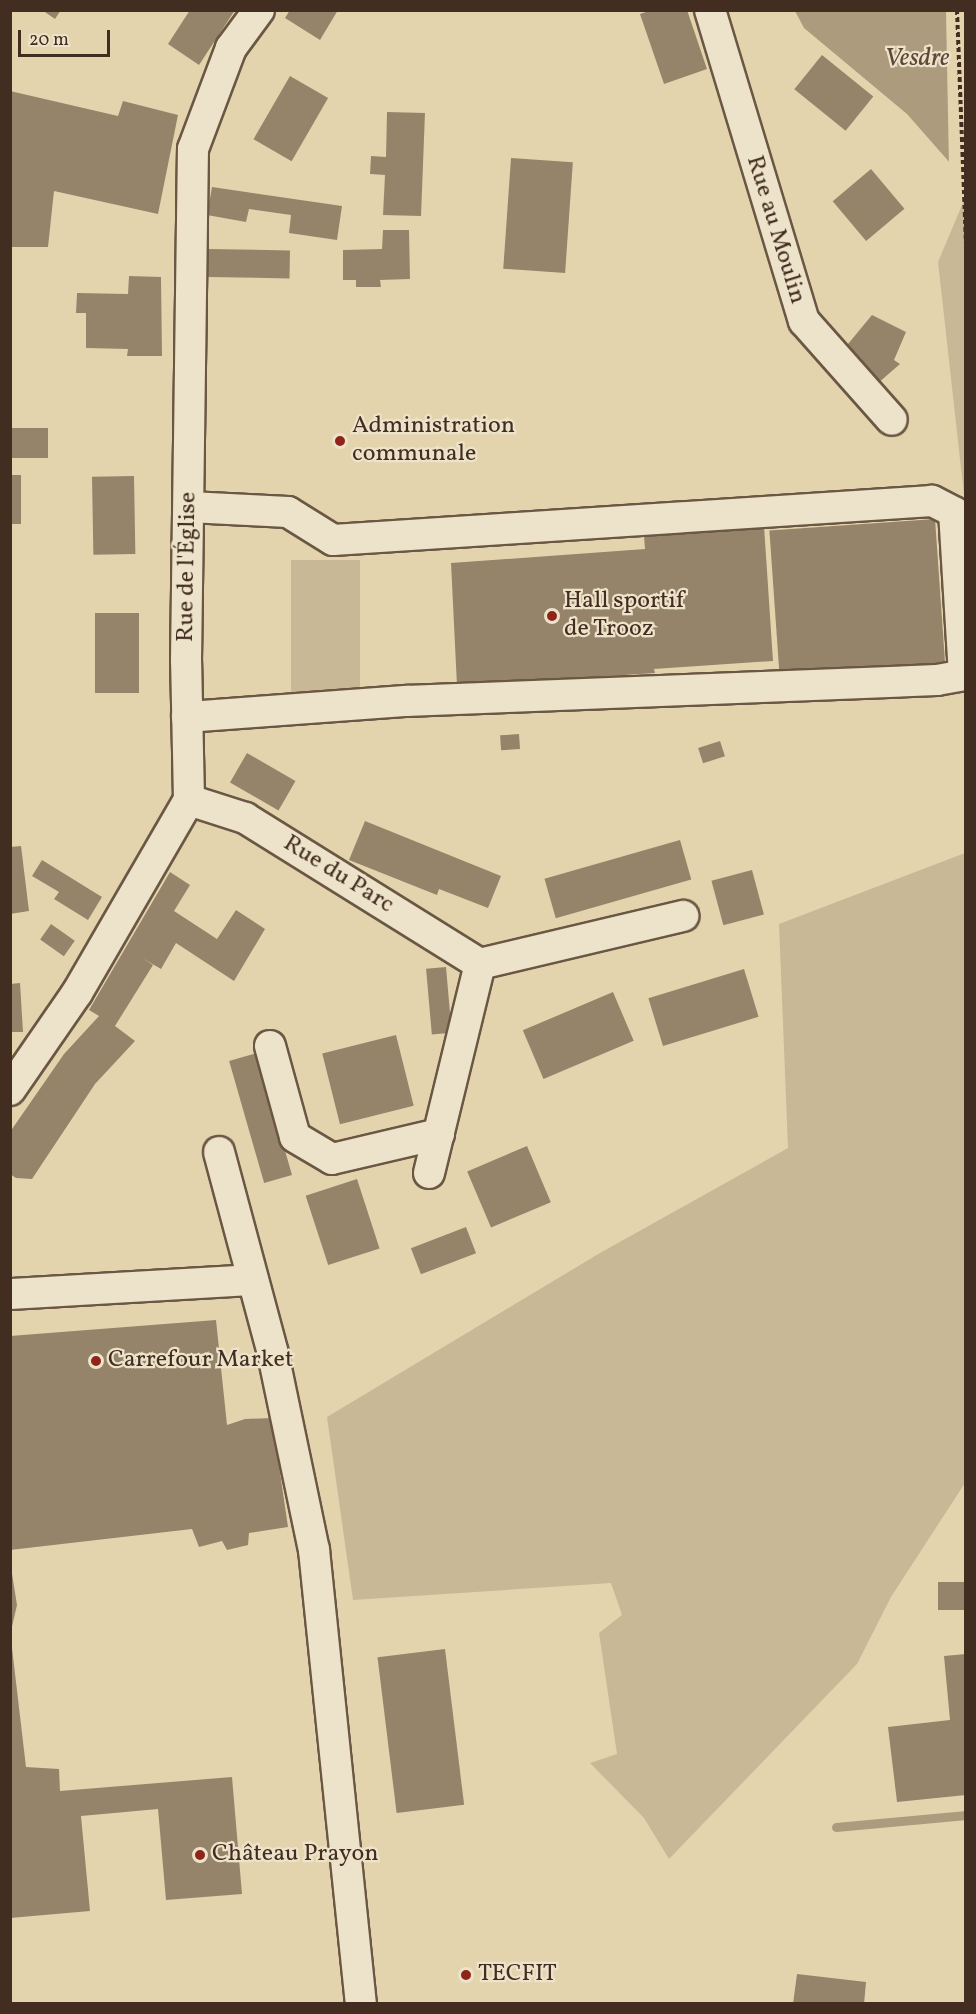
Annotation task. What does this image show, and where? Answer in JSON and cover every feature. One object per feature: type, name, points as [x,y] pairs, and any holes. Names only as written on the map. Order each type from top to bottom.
[{"type":"street","name":"Rue de l'Église","points":[[189,800],[189,507],[193,149],[231,48],[259,10]]},
{"type":"street","name":"Rue au Moulin","points":[[710,10],[804,321],[892,420]]},
{"type":"street","points":[[188,717],[406,701],[937,680],[964,675],[954,512],[932,501],[333,540],[288,512],[189,507]]},
{"type":"street","points":[[10,1090],[77,993],[189,800]]},
{"type":"street","name":"Rue du Parc","points":[[189,800],[245,818],[480,964]]},
{"type":"street","points":[[429,1173],[480,964],[682,916]]},
{"type":"street","points":[[270,1046],[296,1137],[332,1159],[439,1134]]},
{"type":"street","points":[[219,1152],[253,1280],[314,1550],[361,2004]]},
{"type":"street","points":[[10,1294],[253,1280]]},
{"type":"path","points":[[957,10],[966,244]]},
{"type":"shaded area","points":[[965,198],[965,504],[938,262]]},
{"type":"shaded area","points":[[291,560],[360,560],[360,693],[291,693]]},
{"type":"shaded area","points":[[965,853],[965,1483],[891,1597],[857,1664],[669,1859],[644,1818],[590,1763],[617,1754],[599,1633],[622,1615],[611,1583],[353,1600],[327,1417],[600,1253],[788,1148],[779,924]]},
{"type":"water","name":"Vesdre","points":[[795,11],[958,11],[966,21],[965,180],[907,114],[804,28]]},
{"type":"pier","points":[[961,10],[966,16],[966,183],[949,166],[946,11]]},
{"type":"building","points":[[42,10],[61,10],[55,19]]},
{"type":"building","points":[[190,10],[235,10],[199,65],[168,44]]},
{"type":"building","points":[[290,10],[338,10],[320,40],[285,18]]},
{"type":"building","points":[[652,10],[687,10],[707,69],[664,84],[640,14]]},
{"type":"building","points":[[822,55],[873,97],[846,131],[794,89]]},
{"type":"building","points":[[290,76],[328,98],[292,161],[254,139]]},
{"type":"building","points":[[10,91],[118,116],[123,101],[178,115],[158,214],[54,191],[48,247],[10,247]]},
{"type":"building","points":[[387,112],[425,113],[421,216],[383,215],[385,175],[370,174],[371,156],[386,157]]},
{"type":"building","points":[[511,158],[573,162],[565,273],[503,269]]},
{"type":"building","points":[[871,169],[904,209],[866,241],[833,201]]},
{"type":"building","points":[[212,187],[342,206],[337,240],[289,233],[291,215],[249,209],[246,222],[207,215]]},
{"type":"building","points":[[383,230],[409,230],[410,279],[380,280],[381,287],[356,287],[356,280],[343,280],[343,250],[382,249]]},
{"type":"building","points":[[208,249],[290,250],[289,278],[208,277]]},
{"type":"building","points":[[129,276],[161,277],[162,356],[127,356],[128,349],[86,348],[86,313],[76,313],[77,293],[128,294]]},
{"type":"building","points":[[872,315],[906,332],[894,360],[900,364],[877,384],[843,350]]},
{"type":"building","points":[[10,428],[48,428],[48,458],[10,458]]},
{"type":"building","points":[[10,475],[21,475],[21,524],[10,524]]},
{"type":"building","points":[[134,476],[135,554],[93,555],[92,477]]},
{"type":"building","points":[[935,519],[945,666],[780,677],[769,531]]},
{"type":"building","name":"Hall sportif de Trooz","points":[[764,526],[773,661],[654,669],[655,673],[457,686],[451,563],[645,549],[644,536]]},
{"type":"building","points":[[95,613],[139,613],[139,693],[95,693]]},
{"type":"building","points":[[519,734],[520,749],[501,750],[500,735]]},
{"type":"building","points":[[720,741],[725,756],[703,763],[698,748]]},
{"type":"building","points":[[247,753],[295,781],[278,810],[230,782]]},
{"type":"building","points":[[365,821],[501,876],[488,908],[439,889],[437,895],[349,860]]},
{"type":"building","points":[[680,840],[691,879],[556,918],[544,879]]},
{"type":"building","points":[[21,846],[29,911],[10,914],[10,847]]},
{"type":"building","points":[[42,860],[102,897],[88,920],[54,899],[59,892],[32,876]]},
{"type":"building","points":[[752,870],[764,914],[723,925],[711,881]]},
{"type":"building","points":[[170,872],[190,885],[174,911],[217,939],[236,910],[265,929],[234,981],[176,943],[161,969],[142,958],[153,965],[115,1026],[135,1041],[95,1084],[32,1179],[16,1178],[10,1174],[10,1132],[64,1054],[99,1016],[89,1010]]},
{"type":"building","points":[[51,924],[75,941],[64,956],[40,940]]},
{"type":"building","points":[[446,967],[452,1033],[432,1034],[426,969]]},
{"type":"building","points":[[744,969],[759,1017],[663,1046],[648,998]]},
{"type":"building","points":[[20,983],[23,1032],[10,1032],[10,984]]},
{"type":"building","points":[[613,992],[634,1041],[543,1079],[523,1030]]},
{"type":"building","points":[[396,1035],[414,1106],[340,1124],[322,1053]]},
{"type":"building","points":[[257,1053],[292,1175],[264,1183],[229,1061]]},
{"type":"building","points":[[527,1146],[551,1202],[491,1228],[467,1171]]},
{"type":"building","points":[[357,1179],[380,1248],[328,1265],[306,1196]]},
{"type":"building","points":[[466,1227],[476,1253],[421,1274],[411,1248]]},
{"type":"building","points":[[216,1320],[227,1425],[245,1419],[272,1418],[288,1527],[249,1533],[248,1545],[227,1550],[222,1541],[199,1547],[192,1529],[10,1550],[10,1336]]},
{"type":"building","points":[[10,1561],[17,1605],[11,1631],[10,1631]]},
{"type":"building","points":[[938,1582],[966,1582],[966,1610],[938,1610]]},
{"type":"building","name":"Château Prayon","points":[[10,1631],[26,1767],[59,1769],[60,1791],[232,1777],[242,1894],[166,1900],[158,1809],[81,1816],[90,1911],[10,1918]]},
{"type":"building","points":[[445,1649],[464,1805],[397,1813],[378,1657]]},
{"type":"building","points":[[966,1654],[966,1795],[897,1802],[888,1727],[950,1720],[944,1656]]},
{"type":"building","points":[[797,1974],[866,1982],[864,2004],[793,2004]]},
{"type":"waterway","points":[[836,1827],[966,1815]]},
{"type":"place","name":"Administration communale","points":[[340,441]]},
{"type":"place","name":"Hall sportif de Trooz","points":[[552,616]]},
{"type":"place","name":"Carrefour Market","points":[[96,1361]]},
{"type":"place","name":"Château Prayon","points":[[200,1855]]},
{"type":"place","name":"TECFIT","points":[[466,1975]]}]
